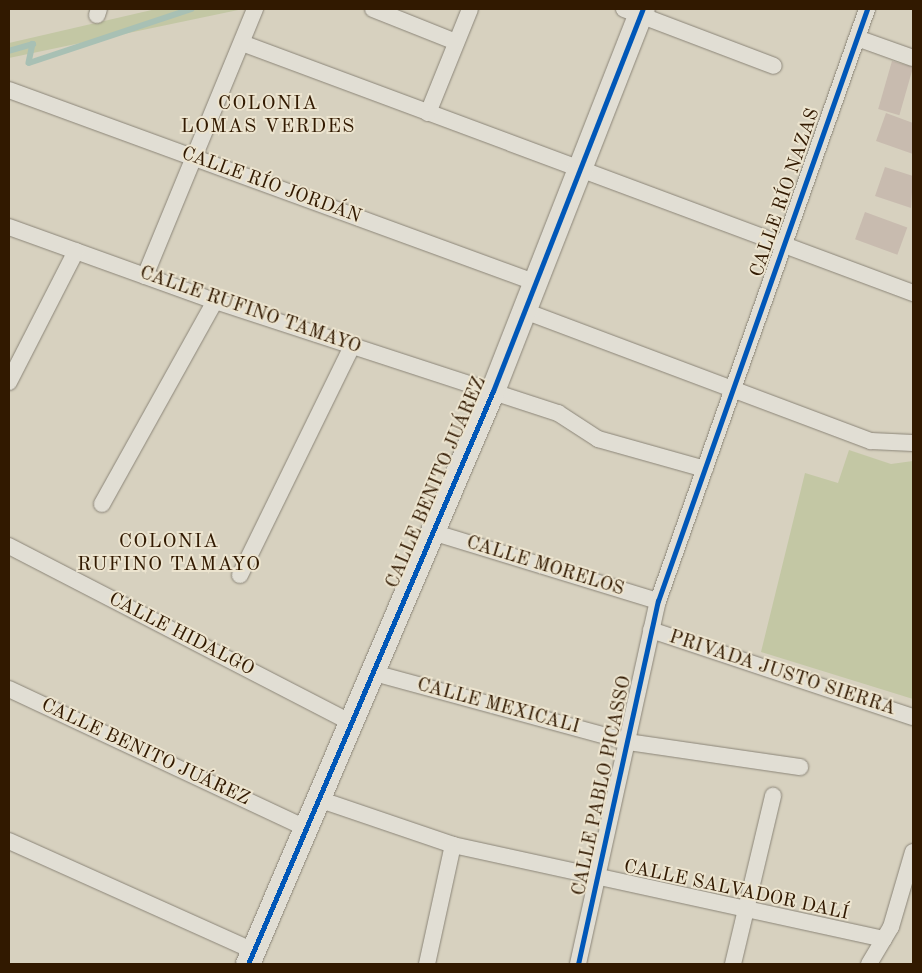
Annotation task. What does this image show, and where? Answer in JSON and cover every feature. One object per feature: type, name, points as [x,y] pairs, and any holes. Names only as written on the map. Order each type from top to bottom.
[{"type":"street","points":[[145,276],[255,9]]},
{"type":"street","points":[[373,9],[456,42]]},
{"type":"street","points":[[428,113],[470,9]]},
{"type":"street","name":"CALLE RÍO NAZAS","points":[[734,387],[867,9]]},
{"type":"street","points":[[636,11],[774,66]]},
{"type":"street","name":"CALLE BENITO JUÁREZ","points":[[251,958],[321,800],[432,532],[493,391],[522,310],[578,170],[636,11]]},
{"type":"street","points":[[857,38],[913,58]]},
{"type":"street","points":[[242,43],[578,170],[785,242],[913,293]]},
{"type":"street","name":"CALLE RÍO JORDÁN","points":[[9,90],[534,282]]},
{"type":"street","name":"CALLE RUFINO TAMAYO","points":[[9,227],[215,301],[493,391],[572,419],[598,439],[705,469]]},
{"type":"street","points":[[9,382],[76,250]]},
{"type":"street","points":[[102,504],[215,301]]},
{"type":"street","points":[[522,310],[734,387],[871,441],[913,443]]},
{"type":"street","points":[[240,576],[352,346]]},
{"type":"street","name":"CALLE PABLO PICASSO","points":[[578,964],[600,878],[658,601],[734,387]]},
{"type":"street","name":"CALLE MORELOS","points":[[432,532],[658,601]]},
{"type":"street","name":"CALLE HIDALGO","points":[[9,546],[352,723]]},
{"type":"street","name":"PRIVADA JUSTO SIERRA","points":[[651,630],[913,717]]},
{"type":"street","name":"CALLE MEXICALI","points":[[374,673],[628,742],[800,767]]},
{"type":"street","name":"CALLE BENITO JUÁREZ","points":[[9,689],[308,829]]},
{"type":"street","points":[[733,964],[774,796]]},
{"type":"street","name":"CALLE SALVADOR DALÍ","points":[[321,800],[453,845],[884,939]]},
{"type":"street","points":[[9,840],[251,958]]},
{"type":"street","points":[[427,964],[453,845]]},
{"type":"street","points":[[869,964],[884,939],[913,852]]},
{"type":"green space","points":[[156,9],[243,9],[9,58],[9,43]]},
{"type":"green space","points":[[849,450],[891,464],[913,461],[913,699],[761,652],[805,473],[838,483]]},
{"type":"building","points":[[892,61],[913,67],[899,115],[878,109]]},
{"type":"building","points":[[886,113],[913,123],[913,154],[876,141]]},
{"type":"building","points":[[885,167],[913,176],[911,208],[875,196]]},
{"type":"building","points":[[865,212],[907,227],[897,255],[855,239]]},
{"type":"waterway","points":[[9,51],[33,44],[29,63],[191,9]]},
{"type":"cycle path","points":[[248,964],[493,391],[643,9]]},
{"type":"cycle path","points":[[578,964],[658,601],[867,9]]},
{"type":"district","name":"COLONIA LOMAS VERDES","points":[[268,116]]},
{"type":"district","name":"COLONIA RUFINO TAMAYO","points":[[169,554]]}]
